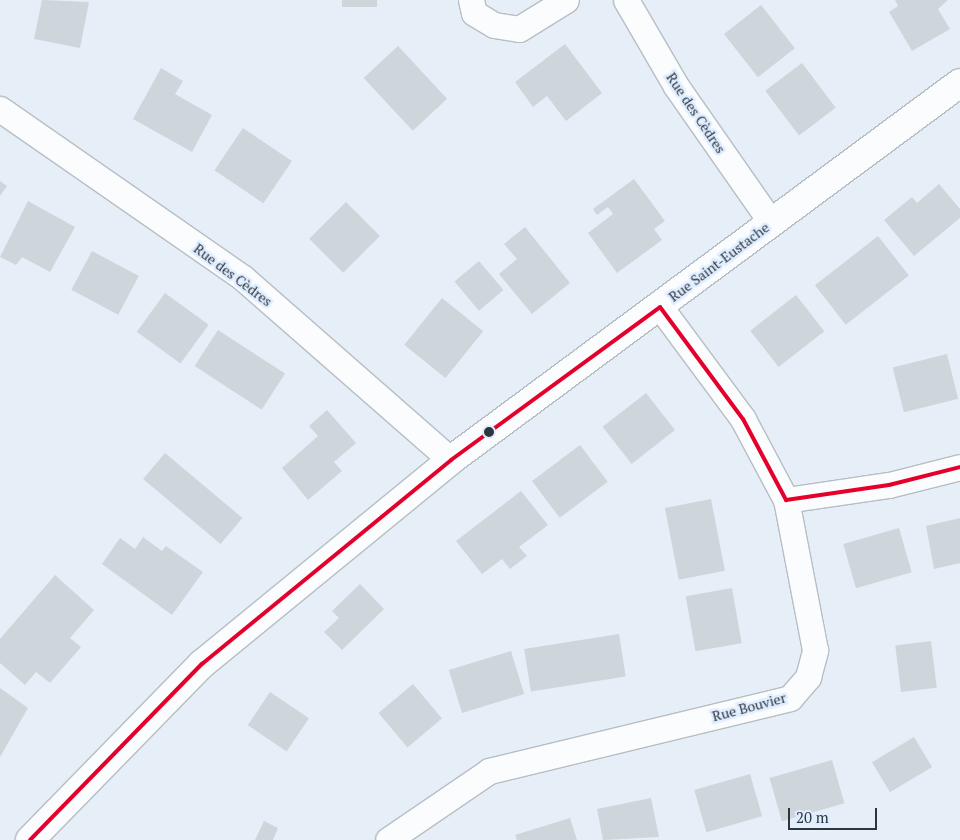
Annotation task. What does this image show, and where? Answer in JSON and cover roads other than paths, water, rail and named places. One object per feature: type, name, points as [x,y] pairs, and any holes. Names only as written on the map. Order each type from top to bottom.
[{"type":"street","points":[[471,0],[474,14],[494,24],[519,28],[566,0]]},
{"type":"street","name":"Rue des Cèdres","points":[[626,0],[676,86],[772,222]]},
{"type":"street","name":"Rue Saint-Eustache","points":[[30,840],[202,664],[451,460],[960,83]]},
{"type":"street","name":"Rue des Cèdres","points":[[0,109],[243,278],[451,460]]},
{"type":"street","name":"Rue Bouvier","points":[[388,840],[489,770],[790,698],[808,676],[814,650],[786,500],[743,419],[660,307]]},
{"type":"street","points":[[786,500],[889,485],[960,467]]}]
